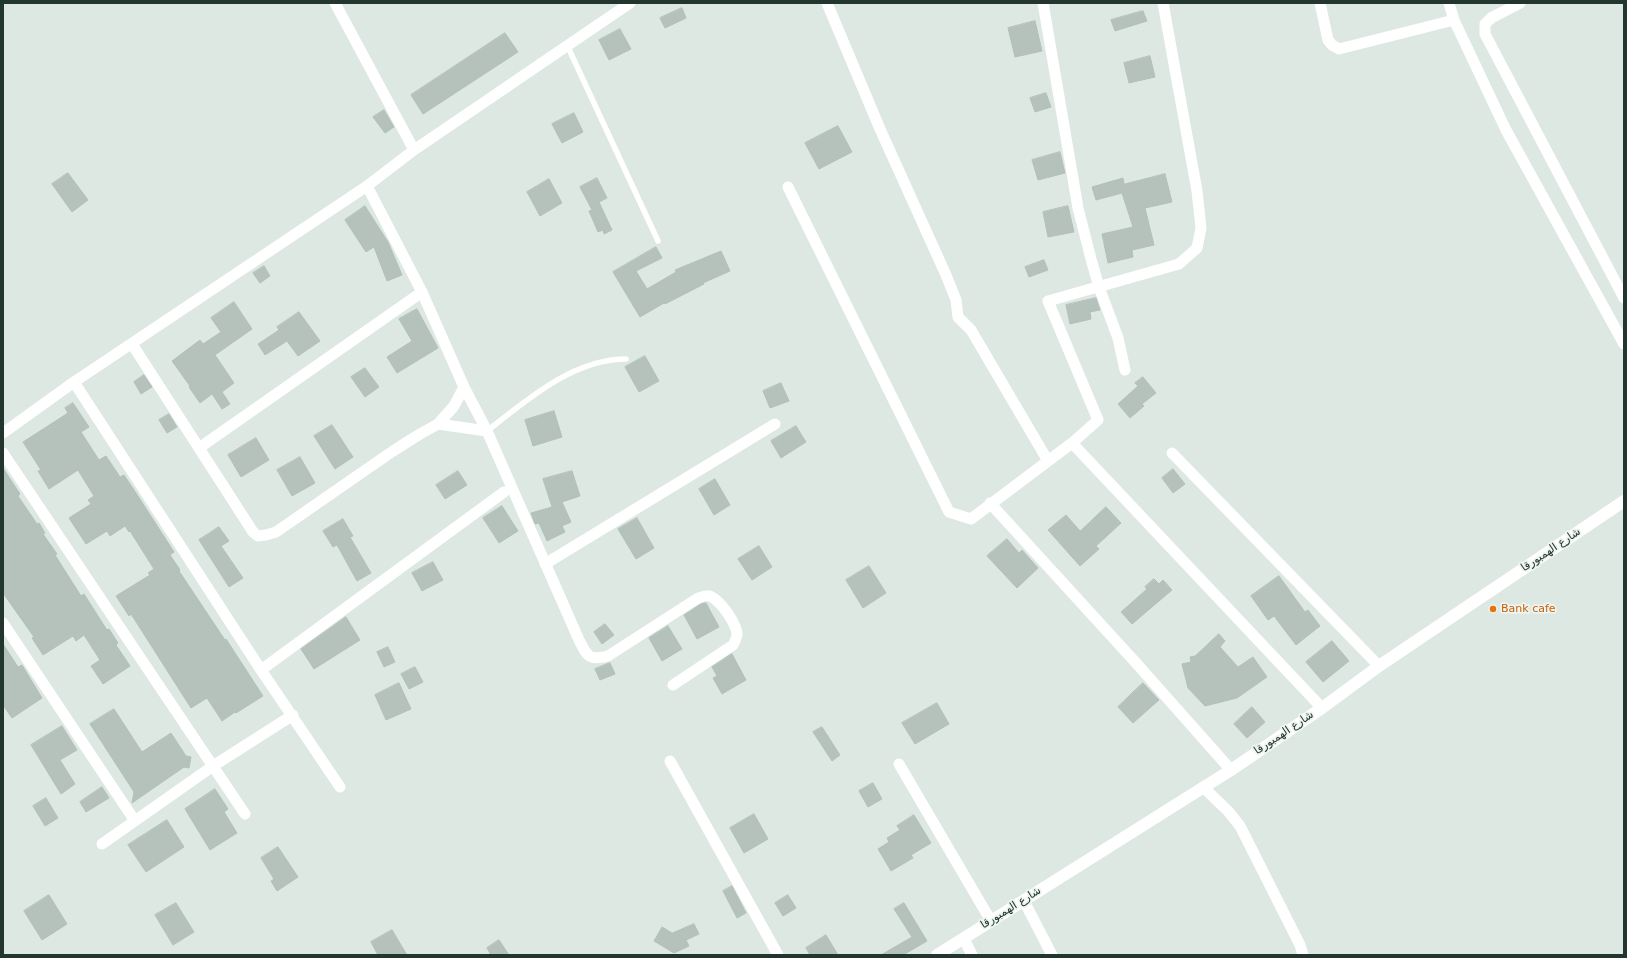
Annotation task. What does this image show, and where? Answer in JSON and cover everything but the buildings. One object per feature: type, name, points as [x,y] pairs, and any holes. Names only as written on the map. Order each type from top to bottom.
[{"type":"street","points":[[335,3],[414,150]]},
{"type":"street","points":[[3,433],[74,382],[367,186],[414,150],[630,3]]},
{"type":"street","points":[[827,3],[880,129],[946,275],[956,300],[958,317],[972,330],[1048,461]]},
{"type":"street","points":[[1043,3],[1078,208],[1099,287],[1118,338],[1124,370]]},
{"type":"street","points":[[788,187],[949,512],[971,519],[990,503],[1072,443],[1098,420],[1048,301],[1179,264],[1197,248],[1201,228],[1197,191],[1163,3]]},
{"type":"street","points":[[1320,3],[1328,40],[1332,45],[1339,48],[1454,20]]},
{"type":"street","points":[[1449,3],[1454,20],[1506,130],[1624,344]]},
{"type":"street","points":[[1520,3],[1491,18],[1485,24],[1485,34],[1624,298]]},
{"type":"street","points":[[367,186],[422,292],[464,387],[487,431],[579,640],[587,654],[592,658],[598,659],[608,656],[698,598],[706,595],[711,596],[719,602],[727,612],[736,629],[733,644],[673,685]]},
{"type":"street","points":[[199,448],[422,292]]},
{"type":"street","points":[[132,344],[253,532],[258,536],[276,532],[406,442],[438,424],[454,406],[464,387]]},
{"type":"street","points":[[74,382],[261,670],[340,787]]},
{"type":"street","points":[[438,424],[487,431]]},
{"type":"street","points":[[545,564],[775,424]]},
{"type":"street","points":[[1072,443],[1322,708]]},
{"type":"street","points":[[3,453],[245,814]]},
{"type":"street","points":[[1172,453],[1379,666]]},
{"type":"street","points":[[261,670],[504,492]]},
{"type":"street","name":"شارع الهمبورقا","points":[[937,955],[1231,770],[1322,708],[1379,666],[1624,501]]},
{"type":"street","points":[[990,503],[1137,664],[1231,770]]},
{"type":"street","points":[[3,623],[135,821]]},
{"type":"street","points":[[102,844],[213,766],[293,716]]},
{"type":"street","points":[[670,761],[778,955]]},
{"type":"street","points":[[899,764],[991,920]]},
{"type":"street","points":[[1203,787],[1228,811],[1240,826],[1268,879],[1303,955]]},
{"type":"street","points":[[1024,901],[1052,955]]},
{"type":"street","points":[[964,939],[972,955]]},
{"type":"lane","points":[[567,45],[658,241]]},
{"type":"lane","points":[[487,431],[539,391],[571,374],[609,359],[626,359]]},
{"type":"place","name":"Bank cafe","points":[[1493,609]]}]
